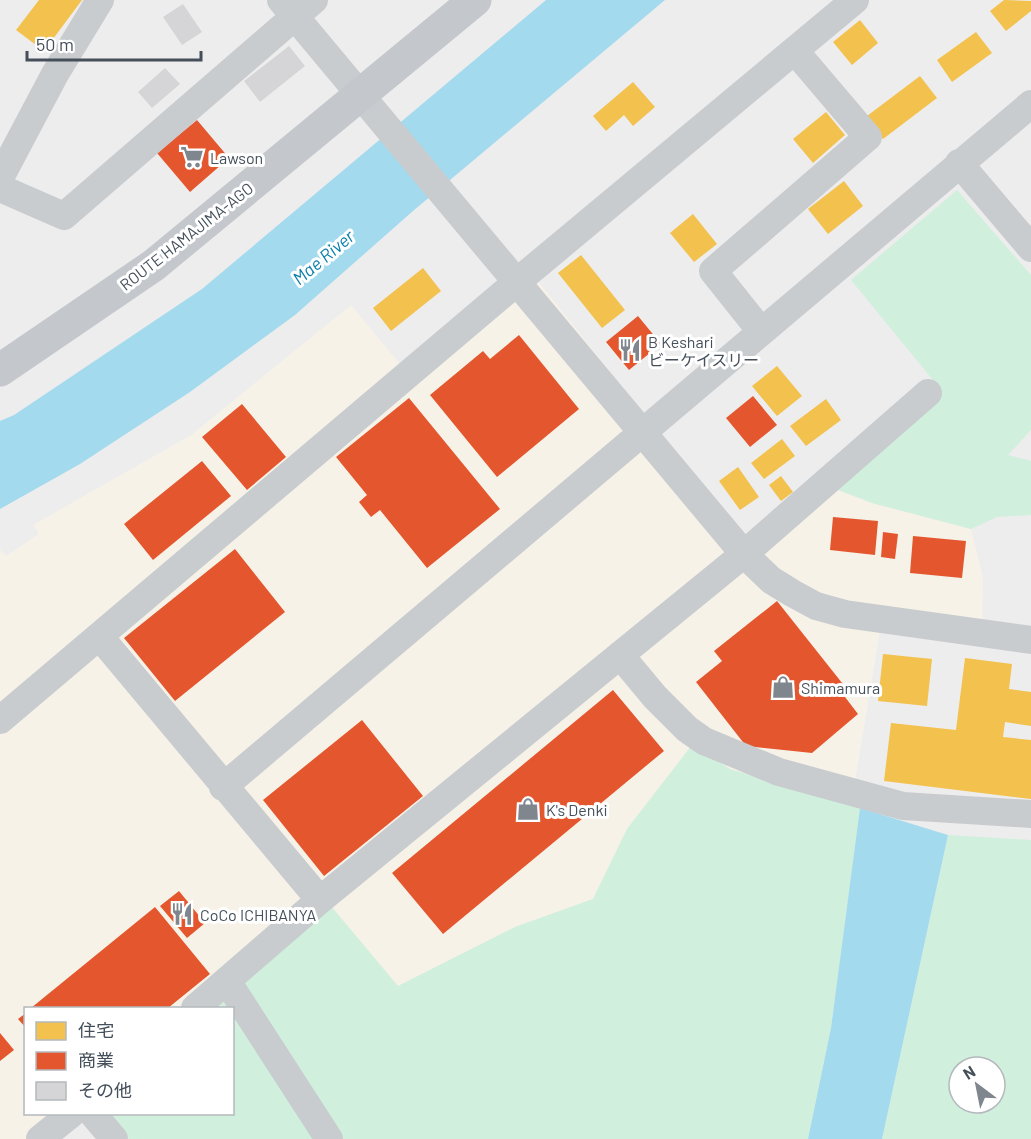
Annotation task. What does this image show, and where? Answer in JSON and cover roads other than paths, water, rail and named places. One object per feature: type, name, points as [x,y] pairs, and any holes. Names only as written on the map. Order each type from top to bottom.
[{"type":"main road","name":"ROUTE HAMAJIMA-AGO","points":[[0,370],[154,265],[369,106],[476,0]]},
{"type":"street","points":[[0,178],[55,74],[100,0]]},
{"type":"street","points":[[0,720],[516,283],[855,0]]},
{"type":"street","points":[[0,188],[64,216],[296,6],[369,106],[640,433],[744,554],[771,580],[816,606],[845,614],[1031,639]]},
{"type":"street","points":[[760,330],[712,271],[868,137],[795,51]]},
{"type":"street","points":[[223,787],[760,330],[1031,104]]},
{"type":"street","points":[[959,164],[1031,248]]},
{"type":"street","points":[[196,1007],[320,900],[744,554],[928,393]]},
{"type":"street","points":[[100,637],[223,787],[320,900]]},
{"type":"street","points":[[620,654],[655,697],[687,729],[704,741],[779,772],[903,806],[1031,814]]},
{"type":"street","points":[[227,981],[329,1139]]},
{"type":"street","points":[[40,1139],[68,1115]]},
{"type":"street","points":[[95,1115],[114,1139]]},
{"type":"water","name":"Mae River","points":[[546,0],[665,0],[413,211],[295,315],[190,392],[80,464],[0,509],[0,421],[14,415],[202,289]]},
{"type":"water","points":[[860,808],[948,835],[882,1139],[808,1139],[831,1028]]},
{"type":"place","name":"Lawson","points":[[192,157]]},
{"type":"place","name":"B Keshari ビーケイスリー","points":[[630,350]]},
{"type":"place","name":"Shimamura","points":[[783,687]]},
{"type":"place","name":"K's Denki","points":[[528,809]]},
{"type":"place","name":"CoCo ICHIBANYA","points":[[182,914]]}]
